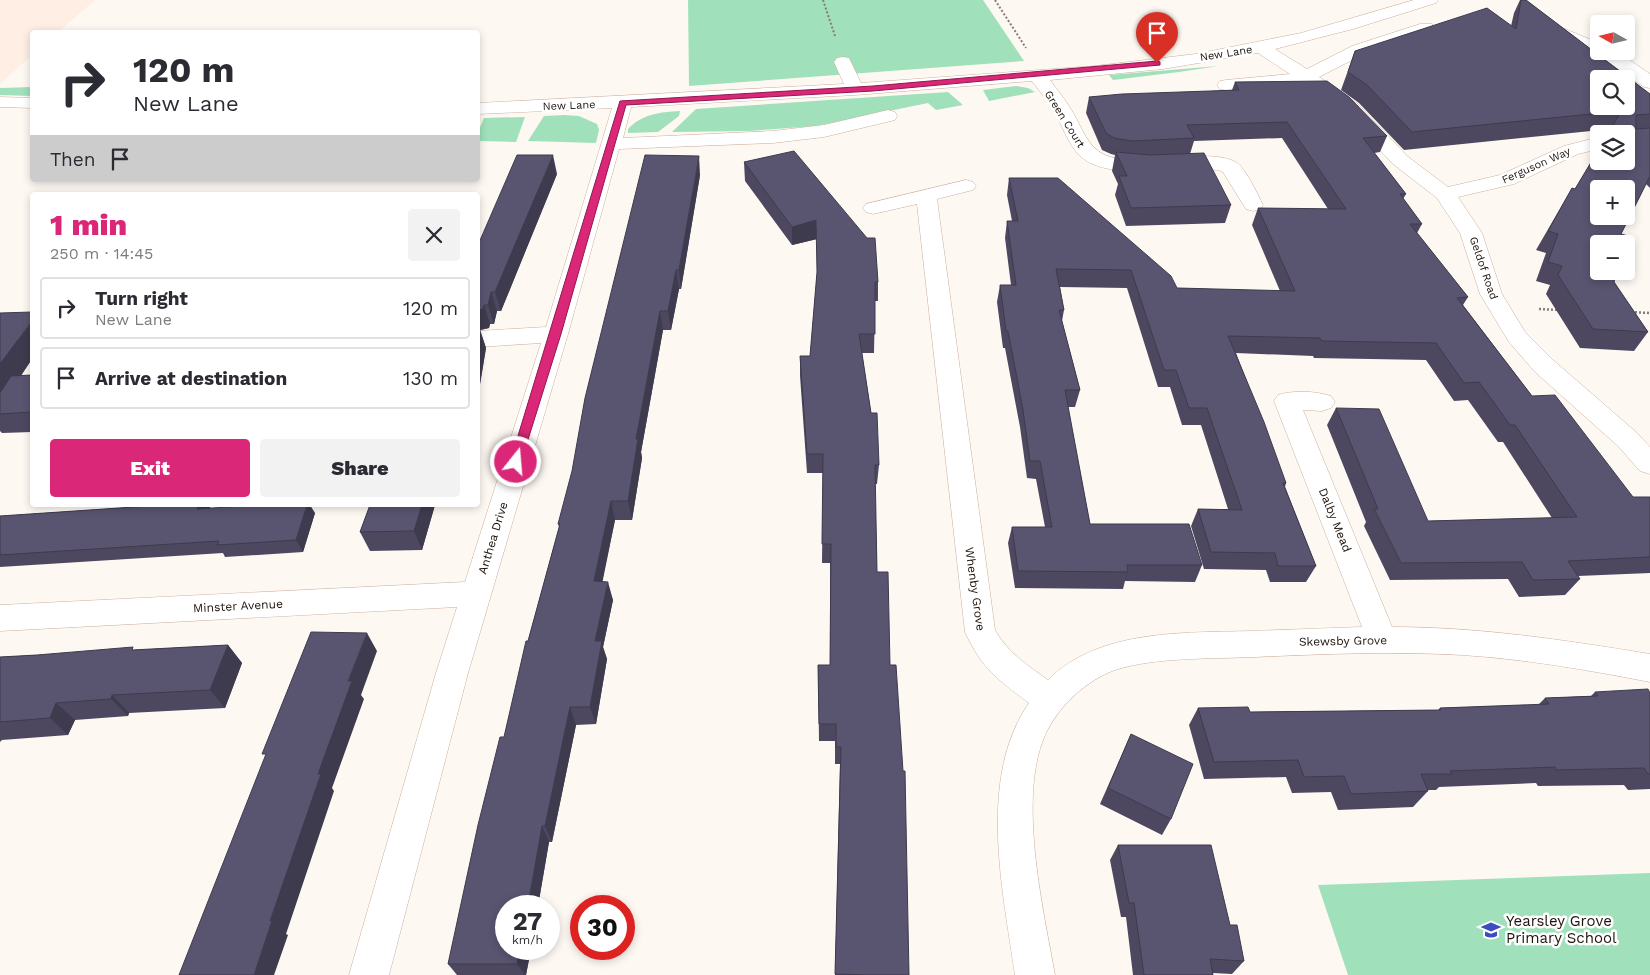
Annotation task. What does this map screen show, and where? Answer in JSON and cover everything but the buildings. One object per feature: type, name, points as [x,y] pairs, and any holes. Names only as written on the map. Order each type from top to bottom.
[{"type":"street","name":"New Lane","points":[[480,108],[623,103],[855,90],[1176,62],[1261,48],[1332,30],[1430,0]]},
{"type":"street","points":[[1548,27],[1590,45]]},
{"type":"street","points":[[1226,85],[1275,82],[1308,76],[1358,50],[1426,28]]},
{"type":"street","name":"Geldof Road","points":[[1261,48],[1308,76],[1350,108],[1400,160],[1444,194],[1458,210],[1472,232],[1486,280],[1498,308],[1517,337],[1544,366],[1620,432],[1650,464]]},
{"type":"street","points":[[1567,52],[1590,50]]},
{"type":"street","points":[[1616,60],[1650,83]]},
{"type":"street","points":[[843,62],[855,90]]},
{"type":"street","name":"Green Court","points":[[1037,75],[1070,108],[1086,151],[1096,160],[1110,164],[1130,165],[1221,164],[1231,168],[1253,205]]},
{"type":"street","points":[[0,102],[30,103]]},
{"type":"street","name":"Anthea Drive","points":[[369,975],[476,594],[556,334],[623,103]]},
{"type":"street","points":[[610,144],[773,137],[824,131],[888,116]]},
{"type":"street","name":"Ferguson Way","points":[[1444,194],[1496,183],[1527,172],[1549,158],[1590,145]]},
{"type":"street","points":[[873,208],[966,186]]},
{"type":"street","name":"Whenby Grove","points":[[926,196],[980,632],[992,653],[1005,667],[1049,699]]},
{"type":"street","points":[[480,339],[556,334]]},
{"type":"street","name":"Dalby Mead","points":[[1322,402],[1283,390],[1382,640]]},
{"type":"street","name":"Minster Avenue","points":[[0,618],[476,594]]},
{"type":"street","name":"Skewsby Grove","points":[[1049,699],[1078,674],[1105,660],[1134,653],[1195,646],[1382,640],[1463,642],[1564,654],[1650,668]]},
{"type":"street","points":[[1035,975],[1016,820],[1019,768],[1031,731],[1049,699]]},
{"type":"path","points":[[822,0],[843,62]]},
{"type":"path","points":[[995,0],[1027,49]]},
{"type":"path","points":[[1498,308],[1564,310]]},
{"type":"path","points":[[1622,312],[1650,313]]},
{"type":"shaded area","points":[[0,0],[95,0],[60,30],[30,30],[30,57],[0,84]]},
{"type":"green space","points":[[688,0],[983,0],[1024,61],[689,86]]},
{"type":"green space","points":[[1219,66],[1113,80],[1109,75]]},
{"type":"green space","points":[[1016,86],[1028,88],[1035,92],[989,101],[983,90]]},
{"type":"green space","points":[[30,87],[30,96],[0,95],[0,88]]},
{"type":"green space","points":[[948,92],[963,105],[936,110],[928,103],[816,126],[749,131],[672,132],[696,109]]},
{"type":"green space","points":[[680,111],[679,116],[658,132],[628,133],[628,129],[633,124],[645,117],[658,113]]},
{"type":"green space","points":[[544,116],[579,116],[597,124],[599,130],[596,143],[528,141]]},
{"type":"green space","points":[[525,117],[516,142],[480,141],[480,127],[484,118]]},
{"type":"green space","name":"Yearsley Grove Primary School","points":[[1650,873],[1650,975],[1348,975],[1318,885]]},
{"type":"place","name":"Yearsley Grove Primary School","points":[[1491,930]]},
{"type":"route","points":[[516,462],[556,334],[623,103],[873,88],[1157,63]]}]
